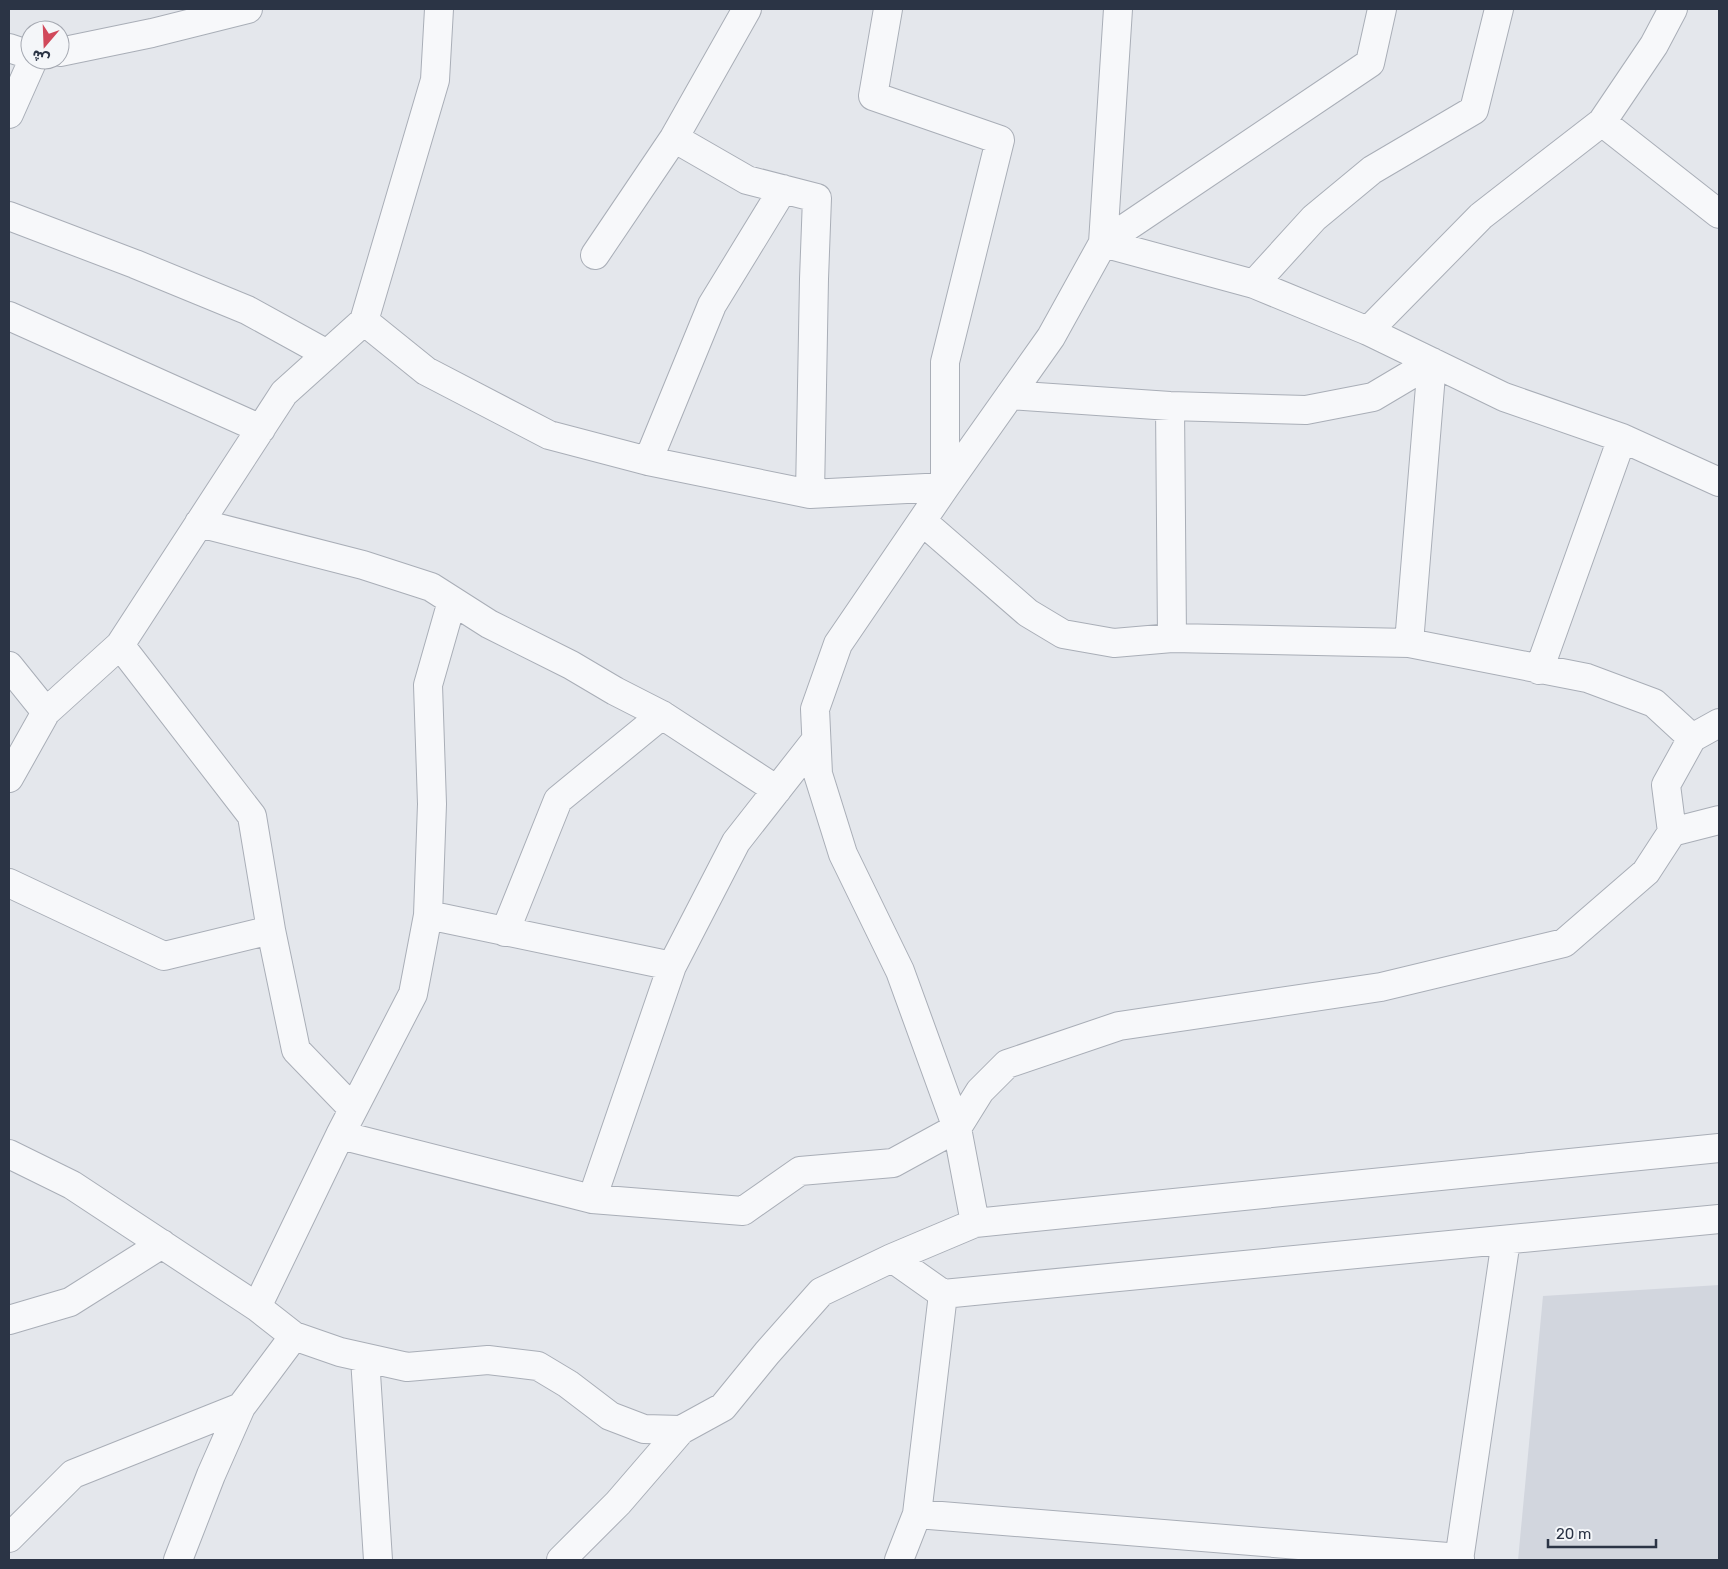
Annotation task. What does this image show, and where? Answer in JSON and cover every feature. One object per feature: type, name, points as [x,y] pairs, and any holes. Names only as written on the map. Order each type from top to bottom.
[{"type":"street","points":[[70,50],[152,33],[248,9]]},
{"type":"street","points":[[9,778],[46,712],[120,645],[284,393],[364,321],[435,80],[439,9]]},
{"type":"street","points":[[595,254],[674,138],[747,9]]},
{"type":"street","points":[[888,9],[873,96],[1000,140],[945,362],[945,487]]},
{"type":"street","points":[[975,1223],[958,1128],[900,971],[843,854],[818,774],[815,709],[838,644],[945,487],[1051,337],[1103,243],[1118,9]]},
{"type":"street","points":[[1103,243],[1370,63],[1382,9]]},
{"type":"street","points":[[1254,284],[1314,218],[1372,170],[1474,110],[1499,9]]},
{"type":"street","points":[[1368,331],[1481,216],[1602,122],[1654,45],[1673,9]]},
{"type":"street","points":[[9,114],[29,70]]},
{"type":"street","points":[[1602,122],[1719,214]]},
{"type":"street","points":[[674,138],[747,180],[817,198],[810,494]]},
{"type":"street","points":[[648,461],[712,305],[783,189]]},
{"type":"street","points":[[9,216],[135,264],[246,310],[327,354]]},
{"type":"street","points":[[1103,243],[1254,284],[1368,331],[1504,396],[1622,438],[1719,482]]},
{"type":"street","points":[[9,316],[261,429]]},
{"type":"street","points":[[364,321],[426,371],[549,435],[648,461],[810,494],[945,487]]},
{"type":"street","points":[[1010,395],[1170,406],[1306,410],[1373,397],[1432,362]]},
{"type":"street","points":[[1409,643],[1432,362]]},
{"type":"street","points":[[1170,406],[1172,638]]},
{"type":"street","points":[[1539,670],[1622,438]]},
{"type":"street","points":[[922,522],[1028,613],[1063,634],[1114,643],[1172,638],[1409,643],[1587,678],[1654,703],[1692,738]]},
{"type":"street","points":[[199,524],[363,565],[431,588],[490,624],[571,665],[615,691],[662,715],[777,790]]},
{"type":"street","points":[[257,1307],[340,1135],[413,994],[428,915],[432,804],[428,684],[452,601]]},
{"type":"street","points":[[120,645],[252,816],[271,930],[296,1050],[353,1109]]},
{"type":"street","points":[[9,666],[46,712]]},
{"type":"street","points":[[505,932],[558,800],[662,715]]},
{"type":"street","points":[[340,1135],[592,1199],[743,1211],[800,1171],[893,1163],[958,1128],[980,1091],[1007,1064],[1119,1026],[1380,987],[1564,943],[1646,872],[1672,832],[1666,785],[1692,738],[1719,723]]},
{"type":"street","points":[[592,1199],[672,966],[736,842],[816,740]]},
{"type":"street","points":[[1672,832],[1719,820]]},
{"type":"street","points":[[9,883],[164,956],[271,930]]},
{"type":"street","points":[[428,915],[672,966]]},
{"type":"street","points":[[561,1560],[618,1503],[681,1430],[723,1407],[767,1353],[821,1292],[892,1258],[975,1223],[1719,1148]]},
{"type":"street","points":[[9,1154],[72,1185],[257,1307],[294,1336],[340,1352],[407,1367],[488,1360],[538,1366],[568,1384],[610,1416],[644,1429],[681,1430]]},
{"type":"street","points":[[892,1258],[943,1294],[1719,1219]]},
{"type":"street","points":[[917,1514],[1460,1559],[1506,1240]]},
{"type":"street","points":[[9,1320],[70,1302],[162,1244]]},
{"type":"street","points":[[899,1560],[917,1514],[943,1294]]},
{"type":"street","points":[[178,1560],[211,1475],[241,1407],[294,1336]]},
{"type":"street","points":[[365,1358],[378,1560]]},
{"type":"street","points":[[9,1538],[73,1474],[241,1407]]},
{"type":"shaded area","points":[[1719,1285],[1719,1560],[1518,1560],[1543,1296]]}]
